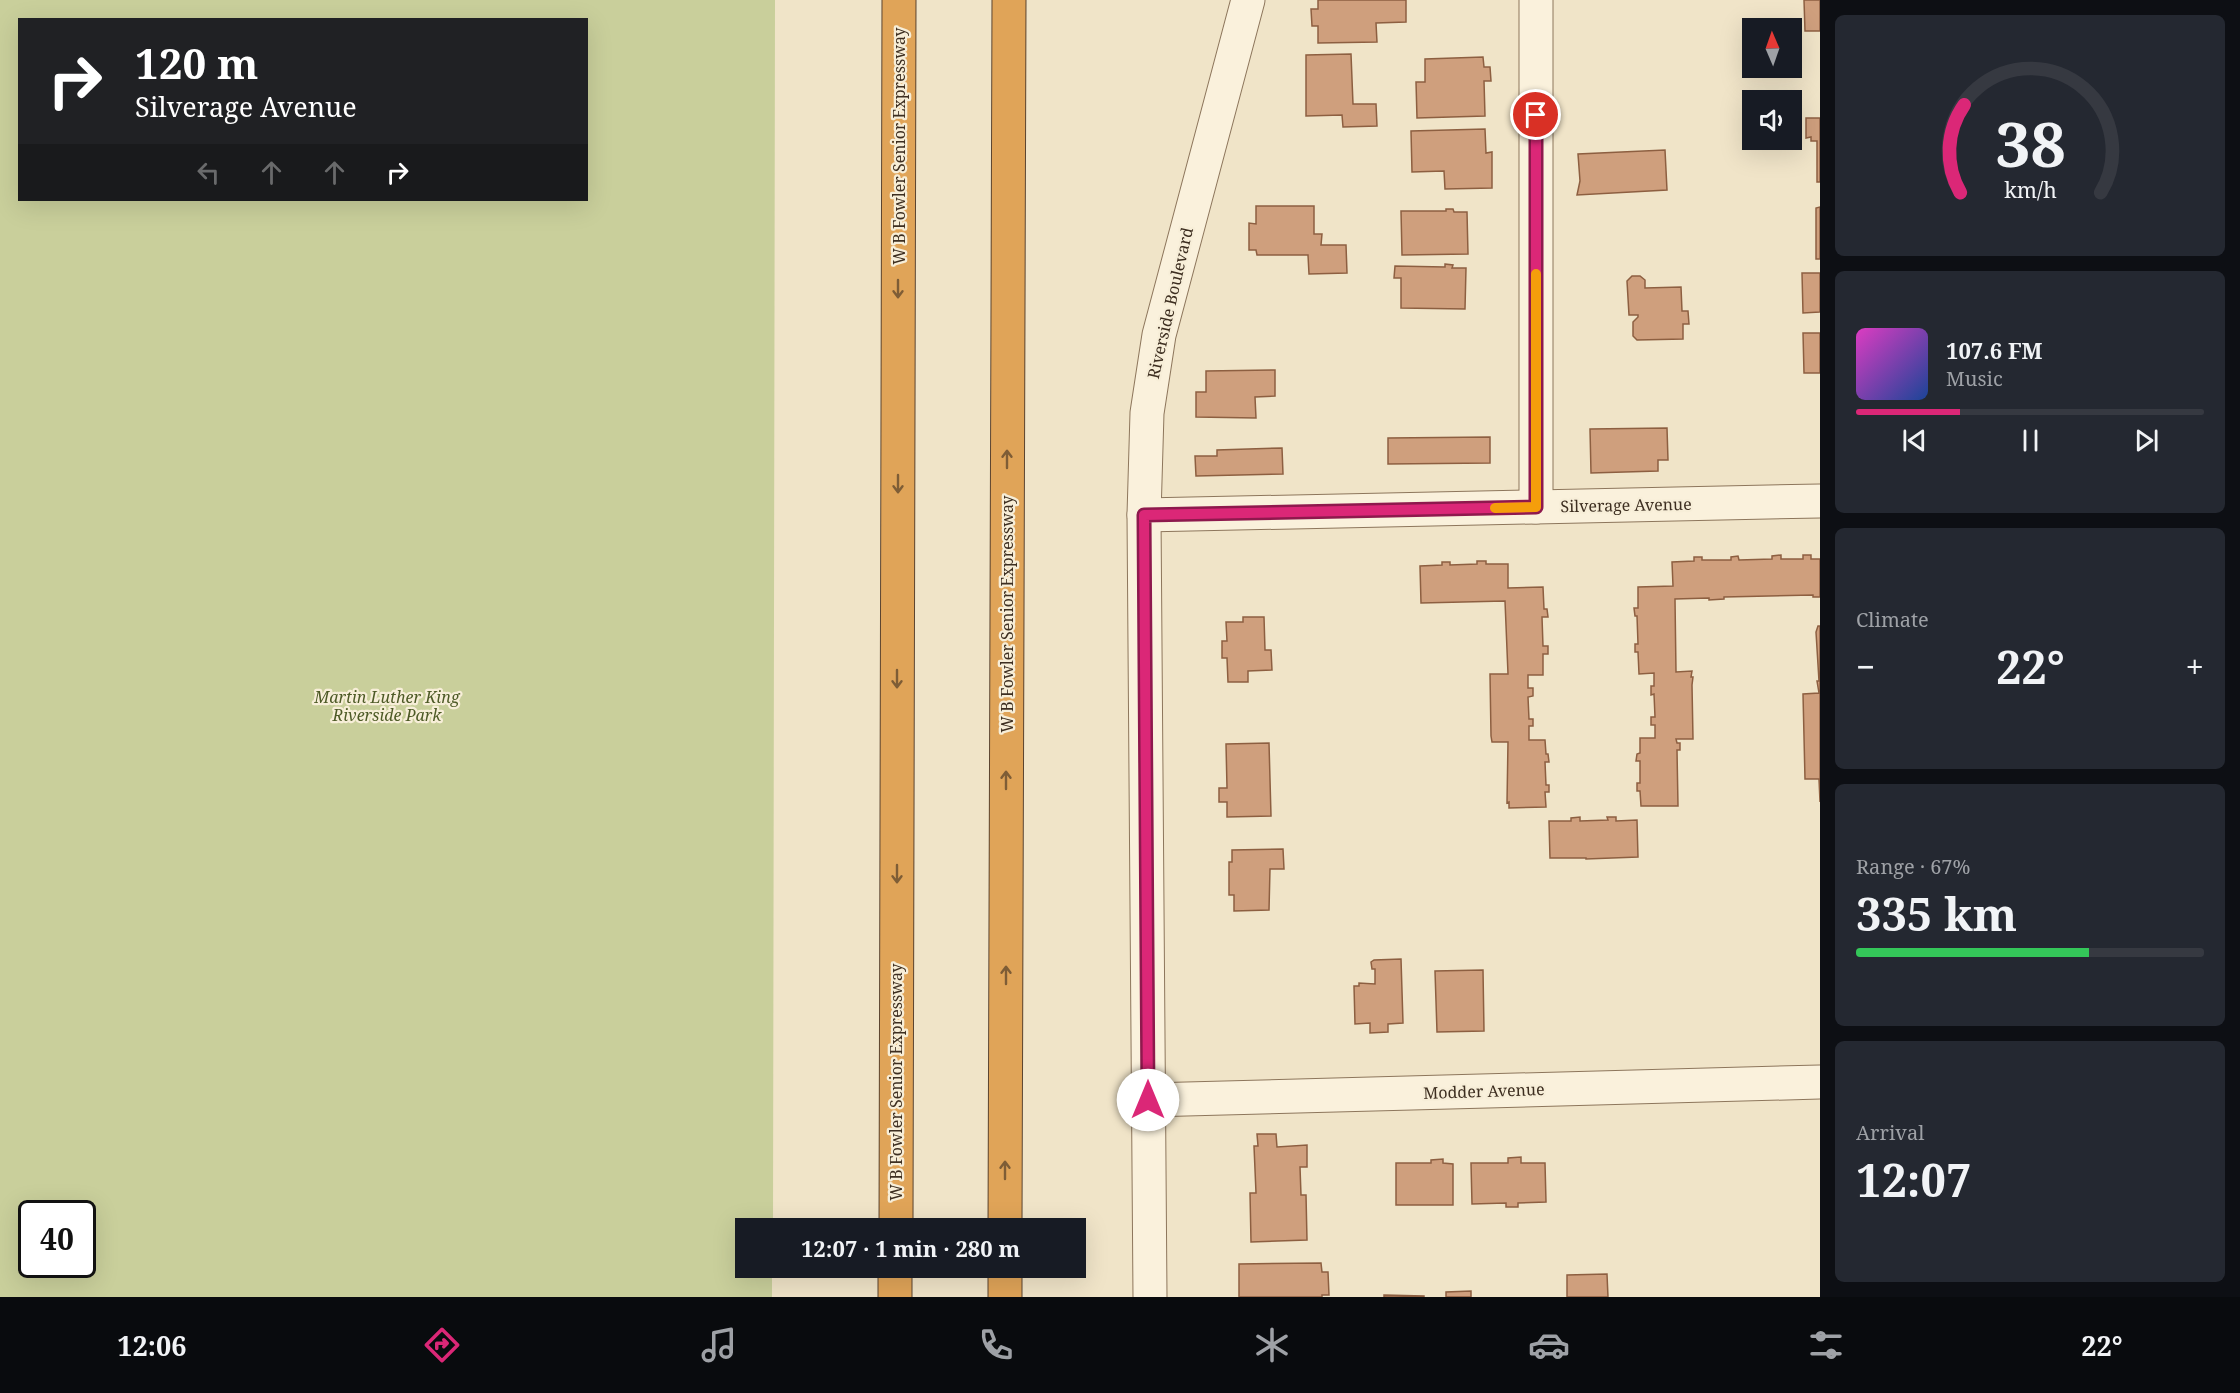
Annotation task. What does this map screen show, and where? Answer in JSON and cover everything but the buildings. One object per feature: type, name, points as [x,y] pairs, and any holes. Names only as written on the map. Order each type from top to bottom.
[{"type":"highway","name":"W B Fowler Senior Expressway","points":[[896,1218],[899,0]]},
{"type":"highway","name":"W B Fowler Senior Expressway","points":[[1005,1218],[1009,0]]},
{"type":"highway","points":[[895,1297],[896,1278]]},
{"type":"highway","points":[[1005,1278],[1005,1297]]},
{"type":"street","name":"Riverside Boulevard","points":[[1150,1297],[1144,515],[1147,413],[1160,335],[1248,0]]},
{"type":"street","points":[[1536,0],[1536,507]]},
{"type":"street","name":"Silverage Avenue","points":[[1144,515],[1820,501]]},
{"type":"street","name":"Modder Avenue","points":[[1148,1100],[1820,1082]]},
{"type":"green space","name":"Martin Luther King Riverside Park","points":[[0,0],[775,0],[773,1218],[735,1218],[735,1278],[772,1278],[772,1297],[0,1297]]},
{"type":"slow traffic","points":[[1495,508],[1536,507],[1536,274]]},
{"type":"route","points":[[1148,1100],[1144,515],[1536,507],[1536,115]]}]
